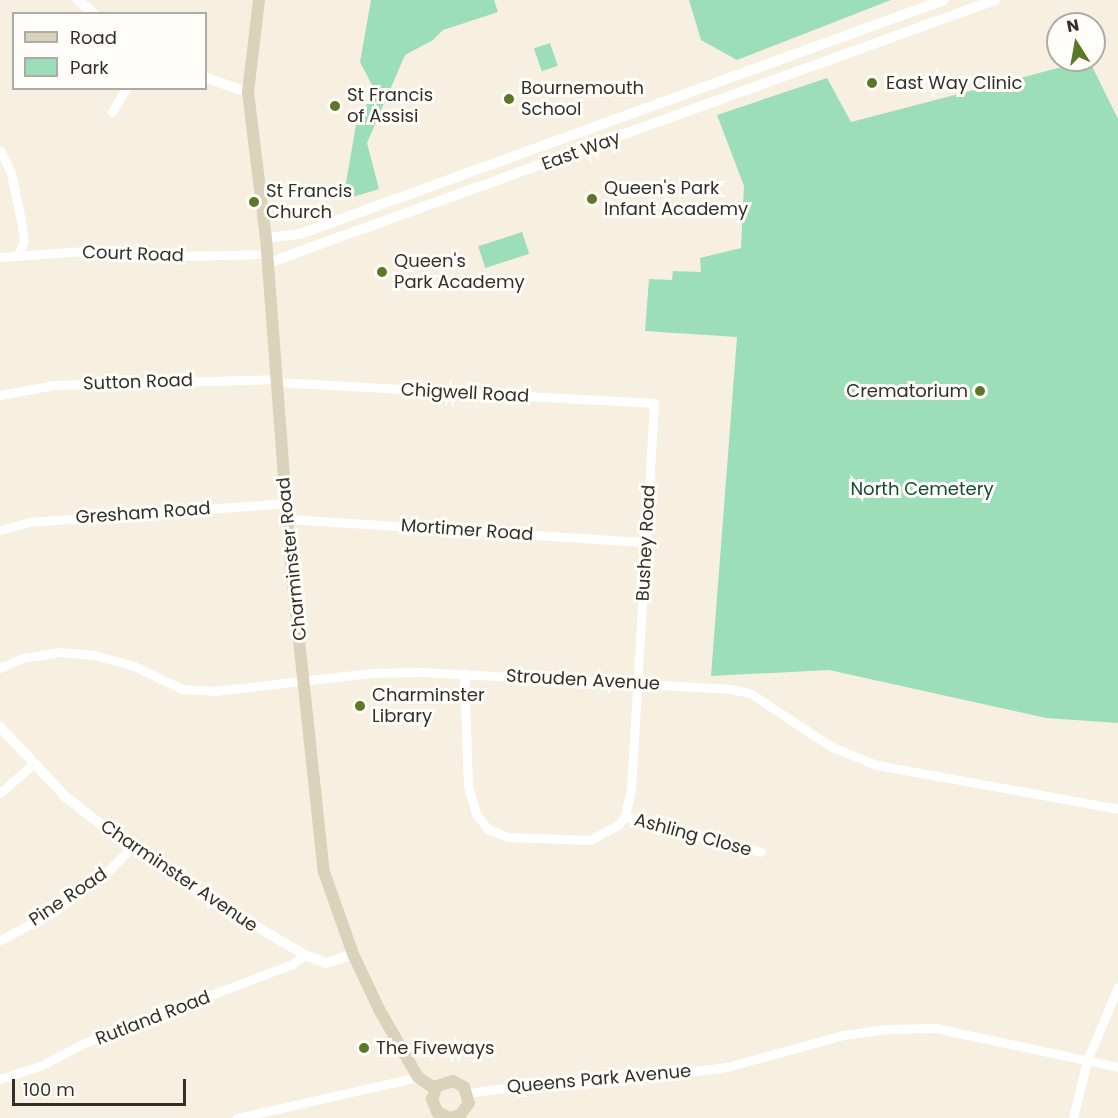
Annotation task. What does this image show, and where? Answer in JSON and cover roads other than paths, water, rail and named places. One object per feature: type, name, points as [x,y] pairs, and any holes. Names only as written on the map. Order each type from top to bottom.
[{"type":"main road","name":"Charminster Road","points":[[259,0],[248,92],[266,238],[286,502],[324,873],[353,954],[418,1077],[435,1089]]},
{"type":"main road","points":[[453,1082],[467,1092],[466,1110],[450,1118],[433,1107],[435,1089],[453,1082]]},
{"type":"street","points":[[78,0],[92,12]]},
{"type":"street","name":"East Way","points":[[266,238],[300,234],[944,0]]},
{"type":"street","name":"East Way","points":[[267,259],[994,0]]},
{"type":"street","points":[[207,78],[248,92]]},
{"type":"street","points":[[112,112],[125,90]]},
{"type":"street","points":[[0,150],[18,203],[24,243],[18,254]]},
{"type":"street","name":"Court Road","points":[[0,257],[99,250],[177,256],[267,259]]},
{"type":"street","name":"Sutton Road","points":[[0,395],[54,385],[277,380]]},
{"type":"street","name":"Chigwell Road","points":[[277,380],[654,404]]},
{"type":"street","name":"Bushey Road","points":[[625,817],[631,788],[654,404]]},
{"type":"street","name":"Gresham Road","points":[[0,530],[29,522],[286,502]]},
{"type":"street","name":"Mortimer Road","points":[[288,519],[646,542]]},
{"type":"street","name":"Strouden Avenue","points":[[0,668],[22,658],[59,652],[94,655],[134,666],[182,688],[215,691],[371,673],[464,673],[730,688],[750,693],[832,747],[877,765],[1118,808]]},
{"type":"street","points":[[464,673],[468,786],[476,814],[488,829],[518,838],[590,840],[618,825],[625,817]]},
{"type":"street","name":"Charminster Avenue","points":[[0,727],[32,765],[131,848],[305,955],[326,963],[353,954]]},
{"type":"street","points":[[0,793],[32,765]]},
{"type":"street","name":"Ashling Close","points":[[625,817],[761,852]]},
{"type":"street","name":"Pine Road","points":[[0,940],[52,913],[108,871],[131,848]]},
{"type":"street","name":"Rutland Road","points":[[0,1079],[42,1065],[87,1042],[292,964],[305,955]]},
{"type":"street","points":[[1073,1118],[1087,1060],[1118,987]]},
{"type":"street","name":"Queens Park Avenue","points":[[467,1092],[526,1085],[598,1083],[727,1067],[843,1035],[887,1029],[935,1028],[1118,1067]]},
{"type":"street","points":[[237,1118],[418,1077]]},
{"type":"place","name":"East Way Clinic","points":[[872,83]]},
{"type":"place","name":"Bournemouth School","points":[[509,99]]},
{"type":"place","name":"St Francis of Assisi","points":[[335,106]]},
{"type":"place","name":"Queen's Park Infant Academy","points":[[592,199]]},
{"type":"place","name":"St Francis Church","points":[[254,202]]},
{"type":"place","name":"Queen's Park Academy","points":[[382,272]]},
{"type":"place","name":"Crematorium","points":[[980,391]]},
{"type":"place","name":"Charminster Library","points":[[360,706]]},
{"type":"place","name":"The Fiveways","points":[[364,1048]]},
{"type":"park label","name":"North Cemetery","points":[[922,489]]}]
